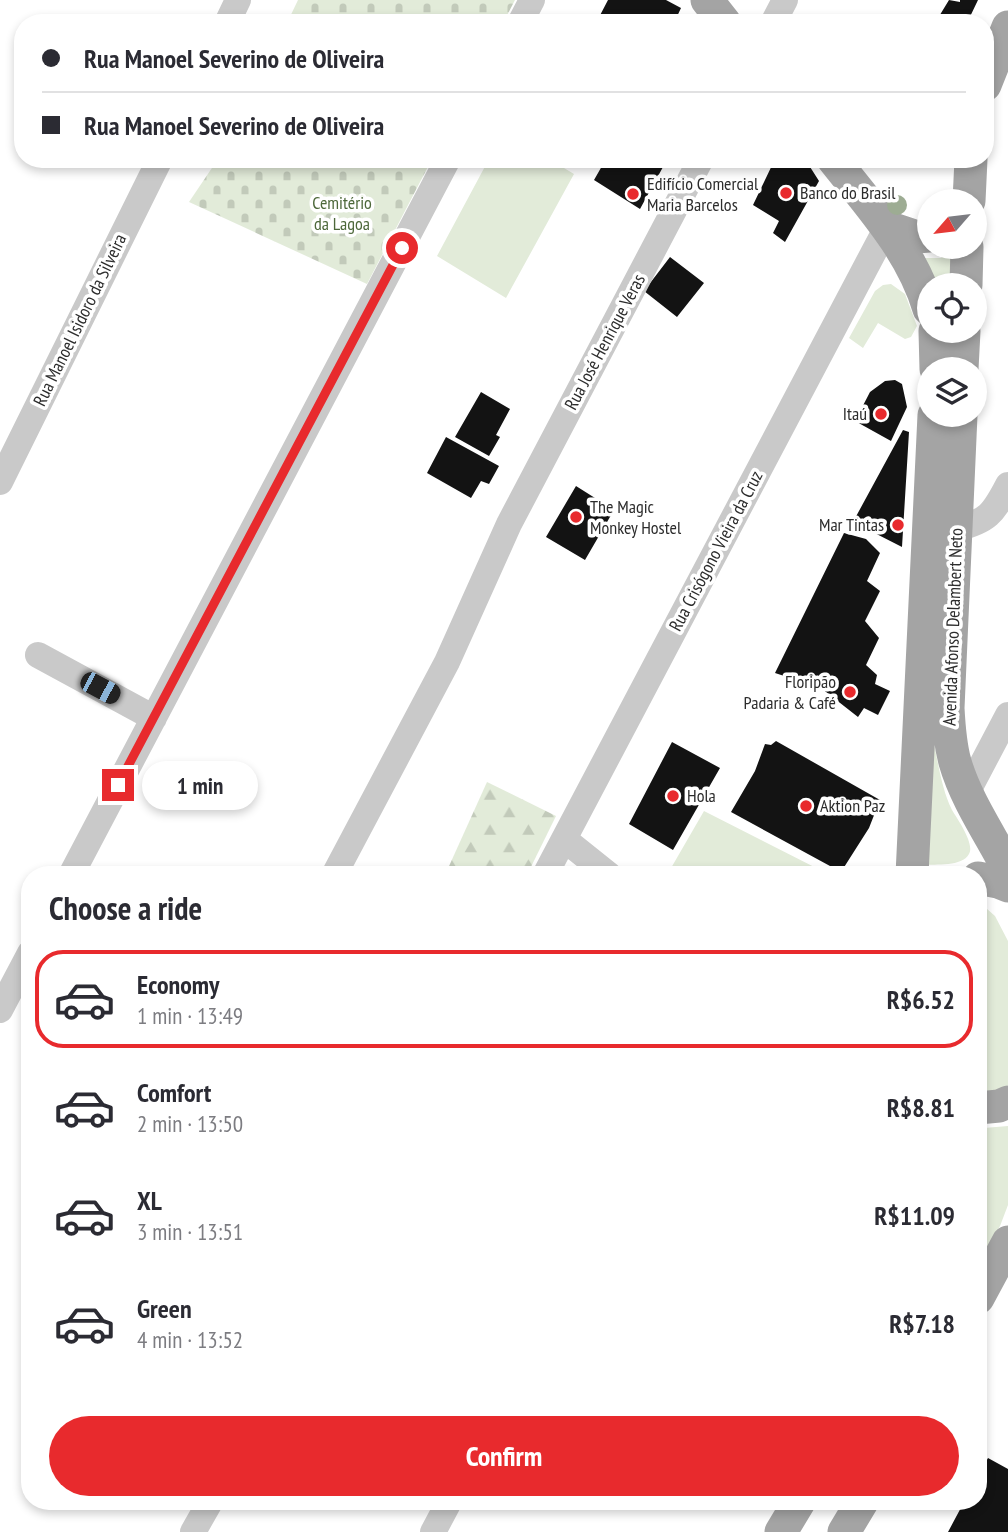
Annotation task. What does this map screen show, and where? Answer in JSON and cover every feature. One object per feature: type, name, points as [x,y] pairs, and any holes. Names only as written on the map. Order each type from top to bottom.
[{"type":"main road","points":[[707,0],[718,14]]},
{"type":"main road","points":[[994,62],[1008,27]]},
{"type":"main road","points":[[840,168],[887,227],[917,277]]},
{"type":"main road","points":[[970,189],[971,168]]},
{"type":"main road","points":[[887,227],[917,237]]},
{"type":"main road","name":"Avenida Afonso Delambert Neto","points":[[912,866],[933,427]]},
{"type":"main road","name":"Avenida Afonso Delambert Neto","points":[[960,427],[949,734],[955,763],[967,793],[1008,869]]},
{"type":"main road","points":[[987,880],[1008,886]]},
{"type":"main road","points":[[987,1107],[1008,1102]]},
{"type":"main road","points":[[987,1281],[1008,1242]]},
{"type":"main road","points":[[781,1532],[794,1510]]},
{"type":"main road","points":[[844,1532],[857,1510]]},
{"type":"street","name":"Rua Manoel Isidoro da Silveira","points":[[0,482],[156,168]]},
{"type":"street","points":[[76,866],[443,168]]},
{"type":"street","name":"Rua José Henrique Veras","points":[[339,866],[447,662],[509,524],[696,168]]},
{"type":"street","name":"Rua Crisógono Vieira da Cruz","points":[[550,866],[887,227]]},
{"type":"street","points":[[956,529],[977,524],[989,515],[998,505],[1008,485]]},
{"type":"street","points":[[38,655],[154,718]]},
{"type":"street","points":[[967,793],[1008,715]]},
{"type":"street","points":[[564,839],[598,866]]},
{"type":"street","points":[[0,1010],[21,970]]},
{"type":"street","points":[[193,1532],[205,1510]]},
{"type":"street","points":[[433,1532],[445,1510]]},
{"type":"green space","points":[[298,0],[515,0],[508,14],[291,14]]},
{"type":"green space","name":"Cemitério da Lagoa","points":[[212,168],[427,168],[367,284],[189,202]]},
{"type":"green space","points":[[484,168],[564,168],[574,174],[506,298],[437,256]]},
{"type":"green space","points":[[922,259],[954,259],[955,273],[928,273]]},
{"type":"green space","points":[[891,284],[905,294],[917,326],[911,337],[905,339],[878,323],[863,348],[849,338],[875,291],[883,285]]},
{"type":"green space","points":[[932,736],[945,793],[968,838],[970,850],[961,861],[923,865]]},
{"type":"green space","points":[[487,782],[556,816],[531,866],[449,866]]},
{"type":"green space","points":[[704,811],[812,866],[672,866]]},
{"type":"green space","points":[[987,909],[995,916],[1008,941],[1008,1085],[1001,1091],[987,1092]]},
{"type":"green space","points":[[1008,1126],[1008,1205],[987,1248],[987,1128]]},
{"type":"building","points":[[608,0],[666,0],[681,8],[678,14],[601,14]]},
{"type":"building","points":[[949,0],[978,0],[971,14],[940,14]]},
{"type":"building","name":"Edifício Comercial Maria Barcelos","points":[[601,168],[662,168],[640,209],[594,180]]},
{"type":"building","name":"Banco do Brasil","points":[[771,168],[811,168],[819,181],[785,242],[773,233],[779,221],[753,205]]},
{"type":"building","points":[[670,257],[704,283],[677,317],[644,291]]},
{"type":"building","name":"Itaú","points":[[895,380],[902,384],[907,407],[891,441],[855,421],[870,392],[885,381]]},
{"type":"building","points":[[481,392],[510,409],[496,435],[500,437],[489,456],[455,437]]},
{"type":"building","points":[[903,430],[909,432],[902,547],[853,522]]},
{"type":"building","points":[[446,437],[499,466],[489,484],[481,481],[471,498],[427,473]]},
{"type":"building","points":[[576,486],[614,510],[585,560],[546,537]]},
{"type":"building","points":[[844,533],[866,539],[880,553],[867,581],[880,591],[865,621],[879,638],[866,665],[877,675],[875,684],[890,691],[878,715],[864,708],[858,717],[821,688],[775,673]]},
{"type":"building","name":"Aktion Paz","points":[[776,741],[880,800],[869,828],[845,866],[830,866],[731,812],[755,771],[765,744],[771,745]]},
{"type":"building","name":"Hola","points":[[672,742],[720,768],[673,850],[629,824]]},
{"type":"building","points":[[987,1460],[1008,1469],[1008,1532],[948,1532],[960,1510],[987,1510]]},
{"type":"place","name":"Banco do Brasil","points":[[786,193]]},
{"type":"place","name":"Edifício Comercial Maria Barcelos","points":[[633,194]]},
{"type":"place","name":"Itaú","points":[[881,414]]},
{"type":"place","name":"The Magic Monkey Hostel","points":[[576,517]]},
{"type":"place","name":"Mar Tintas","points":[[898,525]]},
{"type":"place","name":"Floripão Padaria & Café","points":[[850,692]]},
{"type":"place","name":"Hola","points":[[673,796]]},
{"type":"place","name":"Aktion Paz","points":[[806,806]]},
{"type":"route","points":[[118,785],[402,248]]}]
